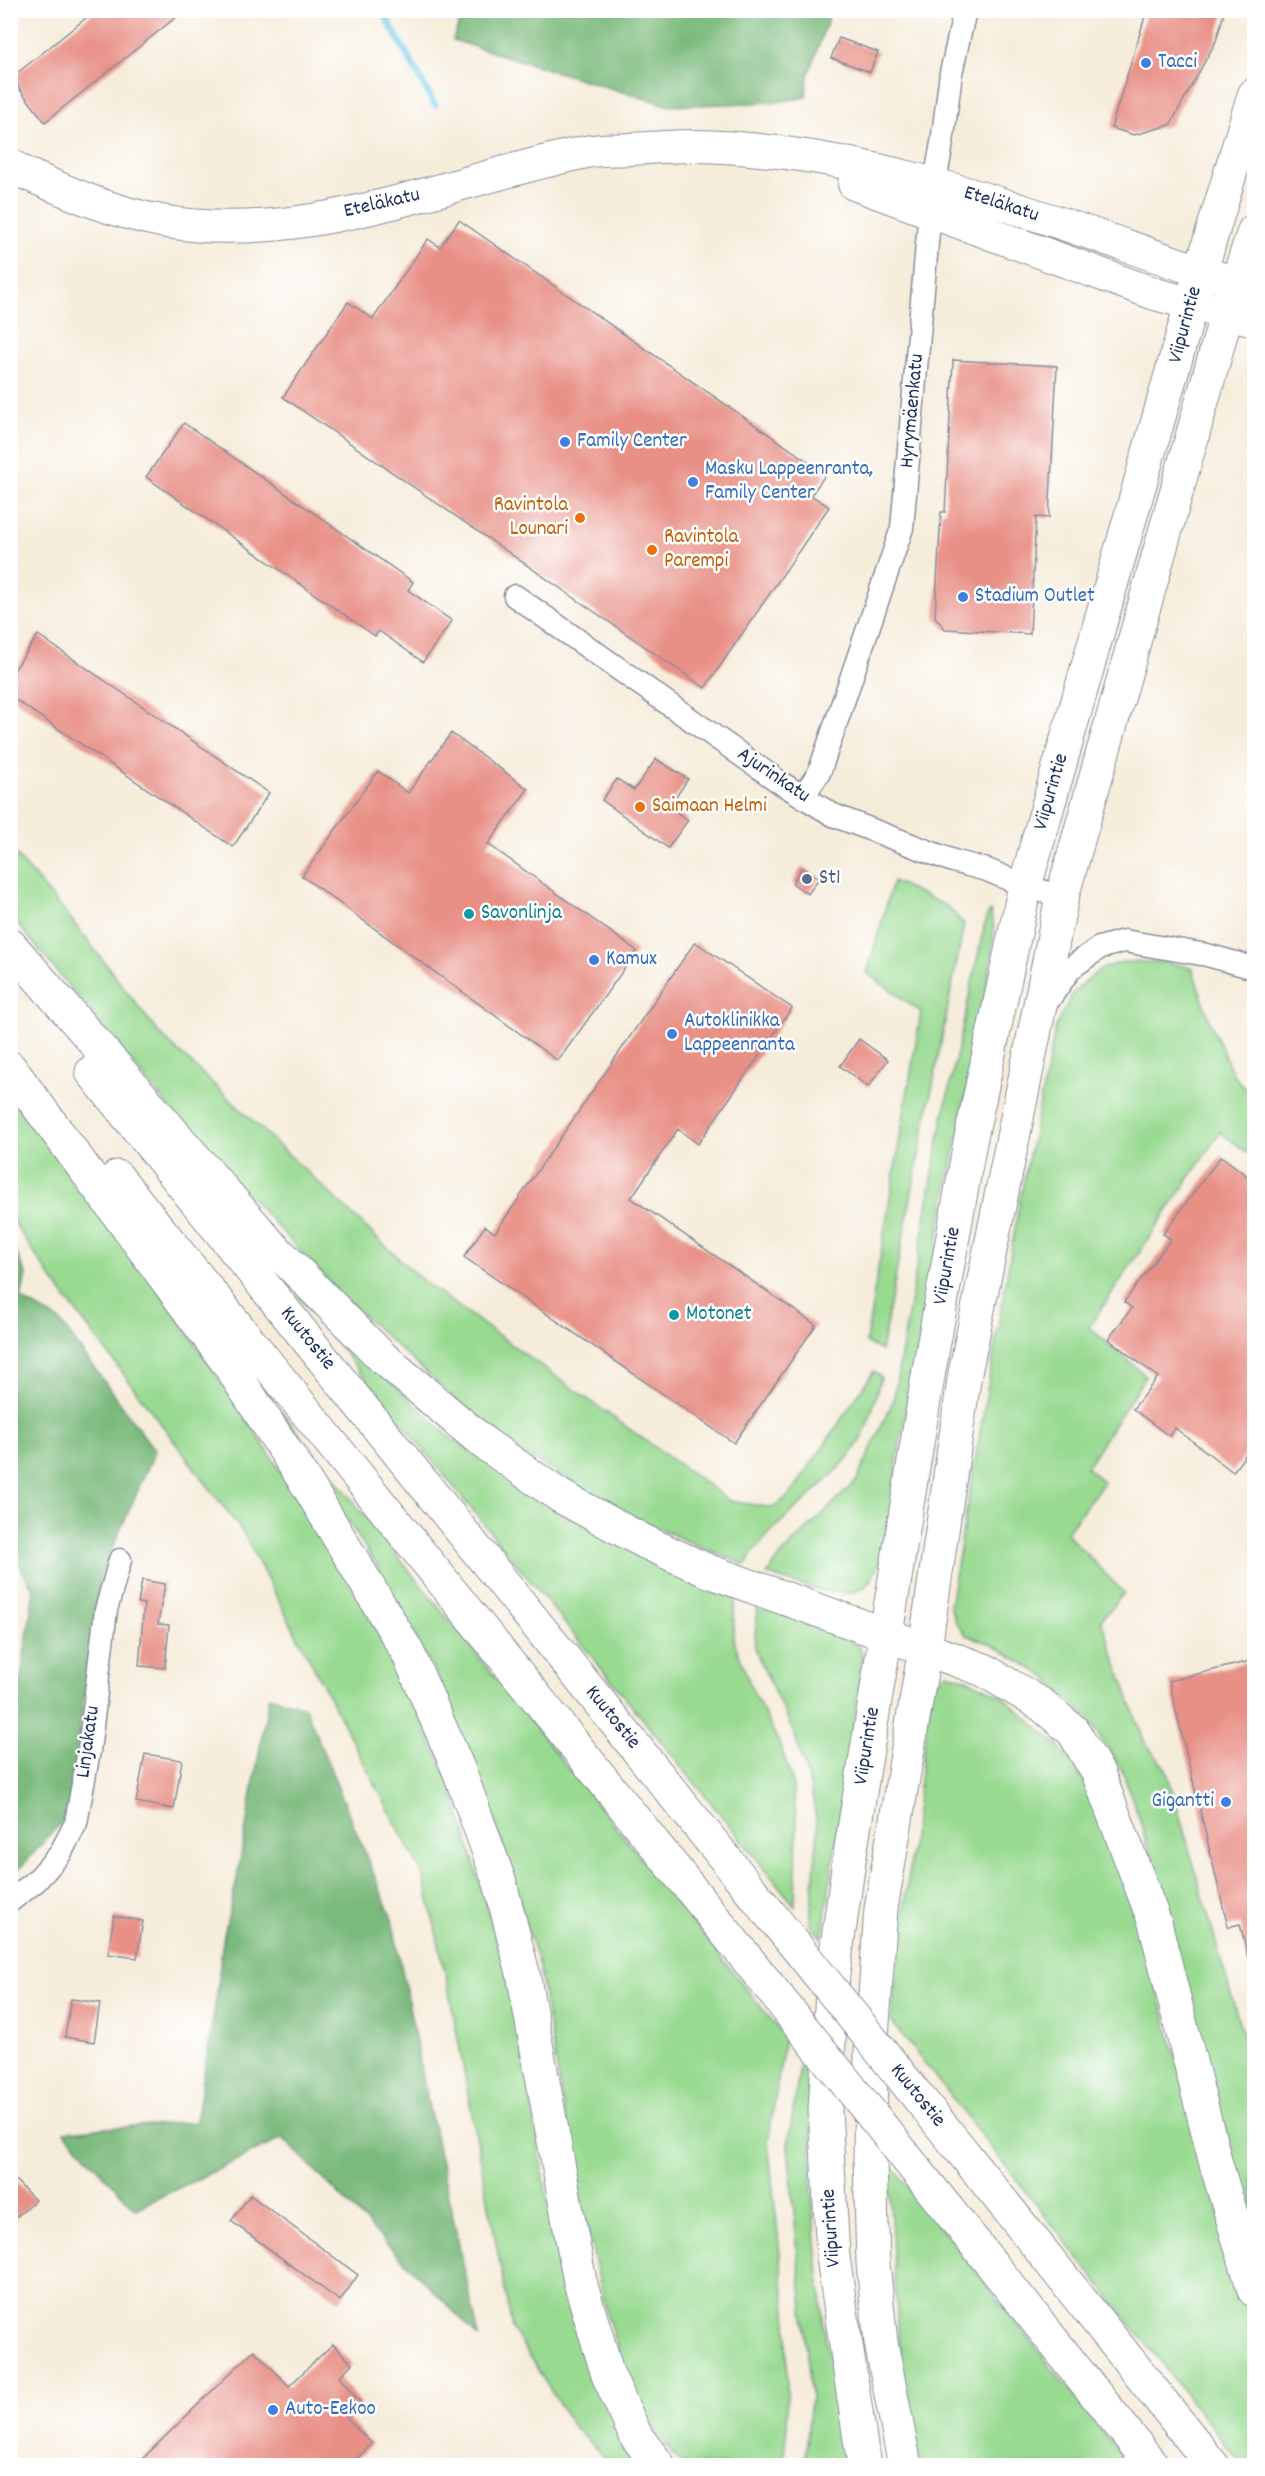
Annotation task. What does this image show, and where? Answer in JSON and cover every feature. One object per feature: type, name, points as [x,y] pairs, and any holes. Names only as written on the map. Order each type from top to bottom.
[{"type":"main road","name":"Viipurintie","points":[[864,2466],[833,2257],[825,2110],[833,1974],[886,1633],[970,1142],[1025,886],[1200,270],[1254,95]]},
{"type":"main road","name":"Eteläkatu","points":[[10,164],[22,172],[101,205],[161,221],[228,227],[310,221],[400,201],[589,151],[694,146],[760,151],[828,159],[933,197],[1155,294],[1192,304],[1243,301]]},
{"type":"main road","name":"Eteläkatu","points":[[933,197],[1200,270],[1243,301]]},
{"type":"main road","name":"Viipurintie","points":[[906,2466],[881,2343],[873,2263],[870,2052],[881,1909],[925,1648],[965,1373],[1062,897],[1243,301],[1254,231]]},
{"type":"main road","points":[[10,945],[269,1242],[382,1358],[484,1443],[560,1496],[643,1541],[706,1570],[984,1670],[1042,1705],[1072,1731],[1098,1773],[1155,1923],[1216,2164],[1254,2290]]},
{"type":"main road","name":"Kuutostie","points":[[10,970],[1214,2466]]},
{"type":"main road","points":[[10,1045],[1153,2466]]},
{"type":"main road","points":[[10,1068],[228,1363],[308,1484],[408,1653],[460,1773],[500,1883],[524,1973],[580,2282],[608,2375],[636,2436],[659,2466]]},
{"type":"street","name":"Hyrymäenkatu","points":[[803,796],[819,773],[902,528],[933,197],[951,73],[965,10]]},
{"type":"street","name":"Ajurinkatu","points":[[515,596],[832,815],[953,861],[987,870],[1025,886],[1062,897]]},
{"type":"street","points":[[1036,1019],[1071,968],[1099,948],[1124,941],[1207,956],[1254,968]]},
{"type":"street","name":"Linjakatu","points":[[10,1900],[36,1881],[60,1854],[76,1823],[89,1752],[106,1610],[120,1560]]},
{"type":"green space","points":[[463,10],[831,11],[808,76],[806,97],[777,102],[669,106],[453,40]]},
{"type":"green space","points":[[10,848],[70,918],[159,1033],[424,1282],[730,1501],[773,1508],[791,1494],[874,1371],[881,1377],[870,1416],[861,1439],[849,1457],[772,1531],[745,1565],[615,1508],[522,1453],[454,1398],[346,1300],[186,1128],[11,916]]},
{"type":"green space","points":[[893,881],[947,906],[964,924],[881,1351],[866,1342],[921,1012],[867,973]]},
{"type":"green space","points":[[990,911],[994,928],[991,962],[919,1337],[879,1562],[867,1585],[858,1591],[846,1593],[818,1590],[767,1574],[783,1553],[857,1480],[893,1401],[941,1127],[986,918]]},
{"type":"green space","points":[[1122,962],[1163,962],[1192,968],[1210,1022],[1233,1074],[1254,1101],[1254,1158],[1220,1132],[1089,1327],[1146,1376],[1086,1467],[1104,1482],[1066,1533],[1124,1593],[1101,1620],[1144,1741],[1166,1769],[1254,2074],[1254,2237],[1140,1820],[1121,1768],[1088,1718],[1046,1677],[989,1643],[966,1635],[955,1621],[950,1606],[1021,1194],[1056,1026],[1073,993],[1099,970]]},
{"type":"green space","points":[[10,1094],[123,1238],[258,1436],[344,1571],[405,1684],[453,1791],[506,1973],[529,2088],[554,2239],[586,2359],[640,2465],[612,2465],[572,2425],[512,2328],[448,1985],[424,1877],[242,1531],[51,1278],[11,1218]]},
{"type":"green space","points":[[10,1240],[26,1274],[21,1299],[59,1320],[155,1451],[101,1574],[68,1815],[20,1868],[11,1874],[11,1741],[34,1591],[11,1551]]},
{"type":"green space","points":[[302,1292],[363,1356],[451,1438],[565,1515],[735,1594],[733,1639],[751,1687],[780,1745],[792,1780],[797,1826],[795,1906],[299,1297]]},
{"type":"green space","points":[[262,1388],[785,2037],[768,2142],[787,2321],[787,2426],[783,2465],[685,2465],[676,2459],[633,2398],[607,2315],[573,2162],[539,1966],[492,1813],[440,1681],[378,1567]]},
{"type":"green space","points":[[758,1606],[843,1634],[860,1648],[863,1658],[822,1938],[810,1923],[818,1829],[811,1789],[794,1733],[754,1648]]},
{"type":"green space","points":[[946,1673],[965,1678],[1002,1696],[1063,1750],[1089,1789],[1136,1913],[1243,2298],[1254,2326],[1254,2465],[1242,2465],[891,2021],[931,1687]]},
{"type":"green space","points":[[269,1696],[305,1707],[392,1919],[427,2099],[479,2337],[283,2138],[135,2209],[64,2131],[196,2122],[216,2001],[223,1939],[236,1884]]},
{"type":"green space","points":[[801,2058],[812,2069],[812,2197],[824,2329],[848,2465],[805,2465],[811,2395],[788,2146]]},
{"type":"green space","points":[[887,2160],[1129,2465],[921,2465],[910,2415],[899,2342]]},
{"type":"building","points":[[96,10],[185,10],[45,122],[11,78]]},
{"type":"building","points":[[1147,10],[1225,10],[1216,41],[1170,125],[1134,135],[1111,128]]},
{"type":"building","points":[[839,38],[878,52],[870,72],[831,58]]},
{"type":"building","name":"Family Center","points":[[459,220],[826,474],[811,495],[829,507],[705,688],[283,397],[348,302],[373,319],[428,239],[440,247]]},
{"type":"building","points":[[953,360],[1057,366],[1049,518],[1036,517],[1030,634],[945,629],[935,617],[941,512],[945,512]]},
{"type":"building","points":[[184,423],[413,582],[408,590],[452,621],[423,662],[379,631],[375,636],[146,477]]},
{"type":"building","points":[[38,635],[269,793],[233,847],[10,696],[10,676]]},
{"type":"building","name":"Savonlinja","points":[[451,733],[528,789],[488,844],[637,951],[558,1061],[302,876],[378,771],[408,793]]},
{"type":"building","points":[[656,759],[688,779],[669,807],[688,820],[668,848],[602,800],[617,779],[634,790]]},
{"type":"building","points":[[802,867],[819,878],[808,894],[792,883]]},
{"type":"building","points":[[695,942],[792,1008],[698,1144],[678,1129],[631,1198],[816,1325],[734,1443],[464,1257],[485,1226],[495,1233]]},
{"type":"building","points":[[859,1039],[888,1060],[868,1087],[840,1066]]},
{"type":"building","points":[[1221,1156],[1254,1181],[1254,1443],[1233,1472],[1175,1428],[1169,1436],[1133,1409],[1158,1377],[1108,1339],[1132,1308],[1124,1302],[1171,1239],[1163,1234]]},
{"type":"building","points":[[142,1580],[165,1584],[158,1624],[169,1625],[165,1668],[139,1666],[144,1604],[138,1603]]},
{"type":"building","name":"Gigantti","points":[[1254,1660],[1254,1957],[1248,1958],[1240,1924],[1228,1927],[1169,1681]]},
{"type":"building","points":[[145,1754],[182,1760],[174,1809],[136,1802]]},
{"type":"building","points":[[114,1916],[143,1921],[137,1958],[108,1954]]},
{"type":"building","points":[[71,1999],[100,2003],[94,2042],[65,2037]]},
{"type":"building","points":[[10,2175],[35,2200],[10,2223]]},
{"type":"building","points":[[250,2195],[358,2275],[340,2301],[231,2221]]},
{"type":"building","name":"Auto-Eekoo","points":[[333,2344],[352,2364],[339,2377],[361,2403],[347,2418],[372,2444],[349,2466],[135,2466],[254,2350],[289,2386]]},
{"type":"waterway","points":[[382,10],[435,105]]},
{"type":"place","name":"Tacci","points":[[1146,63]]},
{"type":"place","name":"Family Center","points":[[565,442]]},
{"type":"place","name":"Masku Lappeenranta, Family Center","points":[[693,482]]},
{"type":"place","name":"Ravintola Lounari","points":[[580,518]]},
{"type":"place","name":"Ravintola Parempi","points":[[652,550]]},
{"type":"place","name":"Stadium Outlet","points":[[963,597]]},
{"type":"place","name":"Saimaan Helmi","points":[[640,807]]},
{"type":"place","name":"St1","points":[[807,879]]},
{"type":"place","name":"Savonlinja","points":[[469,914]]},
{"type":"place","name":"Kamux","points":[[594,960]]},
{"type":"place","name":"Autoklinikka Lappeenranta","points":[[672,1034]]},
{"type":"place","name":"Motonet","points":[[674,1315]]},
{"type":"place","name":"Gigantti","points":[[1226,1802]]},
{"type":"place","name":"Auto-Eekoo","points":[[273,2410]]}]
